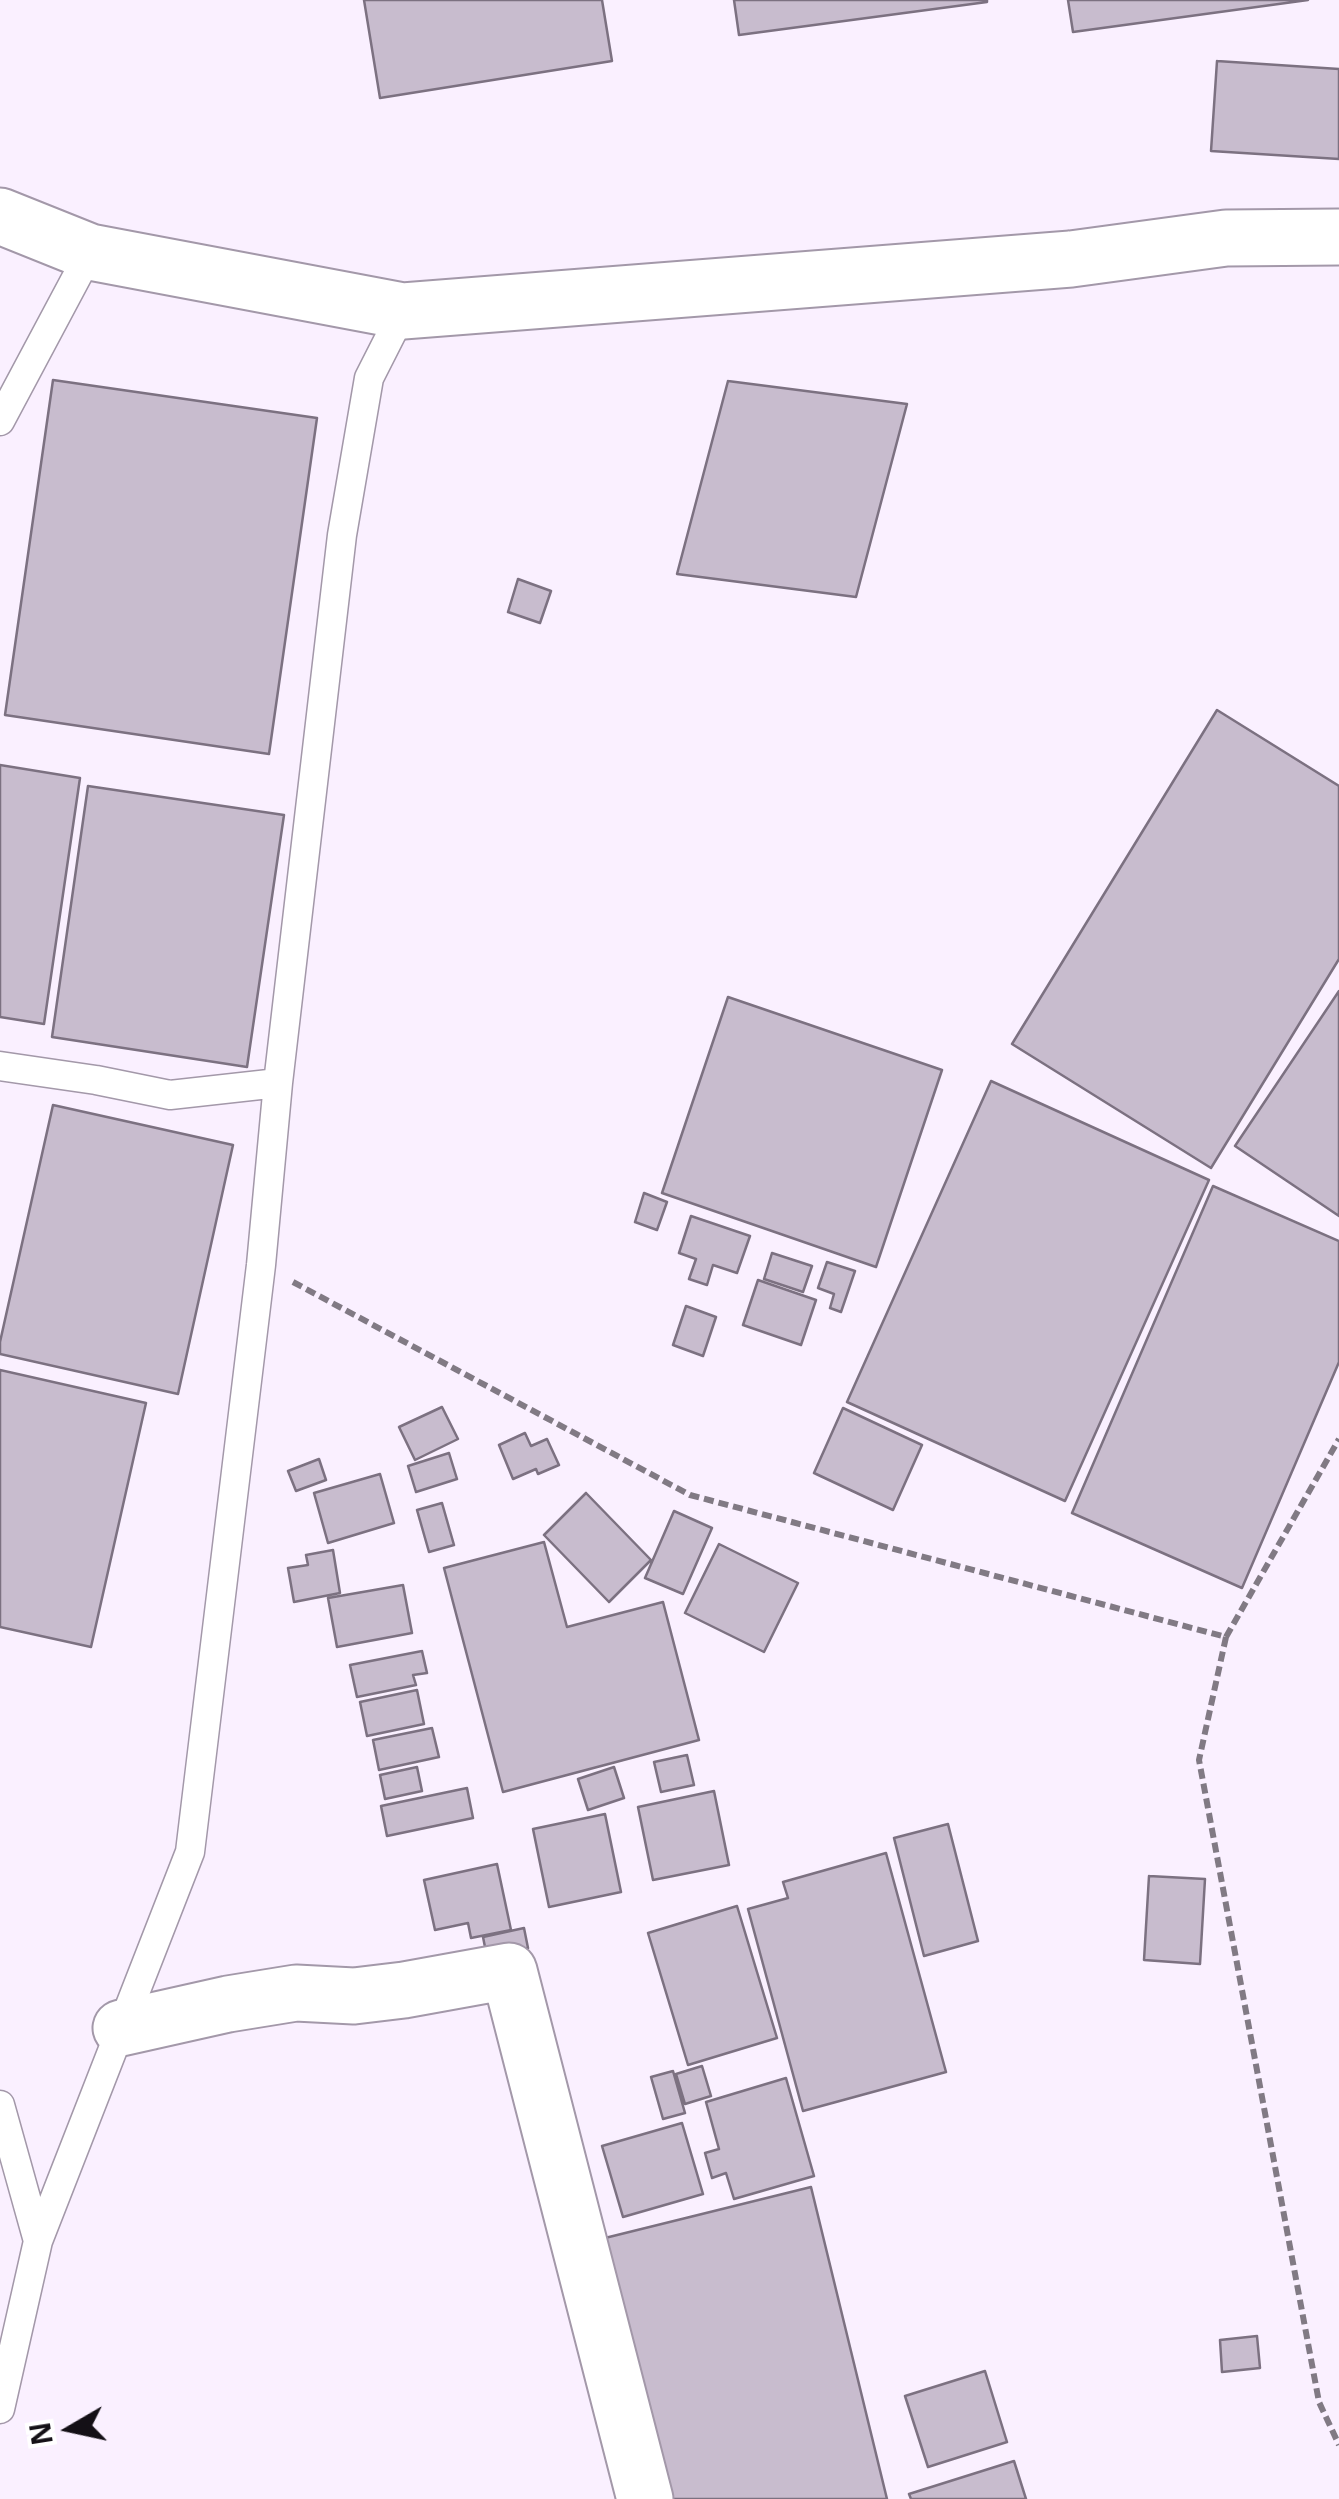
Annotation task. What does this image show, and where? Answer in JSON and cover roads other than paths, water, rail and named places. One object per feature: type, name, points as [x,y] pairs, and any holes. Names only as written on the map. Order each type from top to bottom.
[{"type":"street","points":[[0,216],[90,252],[403,311],[1071,259],[1226,238],[1339,237]]},
{"type":"street","points":[[121,2028],[296,1993],[354,1996],[509,1971],[645,2499]]},
{"type":"lane","points":[[0,421],[90,252]]},
{"type":"lane","points":[[0,2409],[38,2241],[190,1852],[261,1265],[278,1083],[342,535],[368,378],[403,311]]},
{"type":"lane","points":[[0,1066],[170,1095],[278,1083]]},
{"type":"lane","points":[[0,2105],[38,2241]]}]
